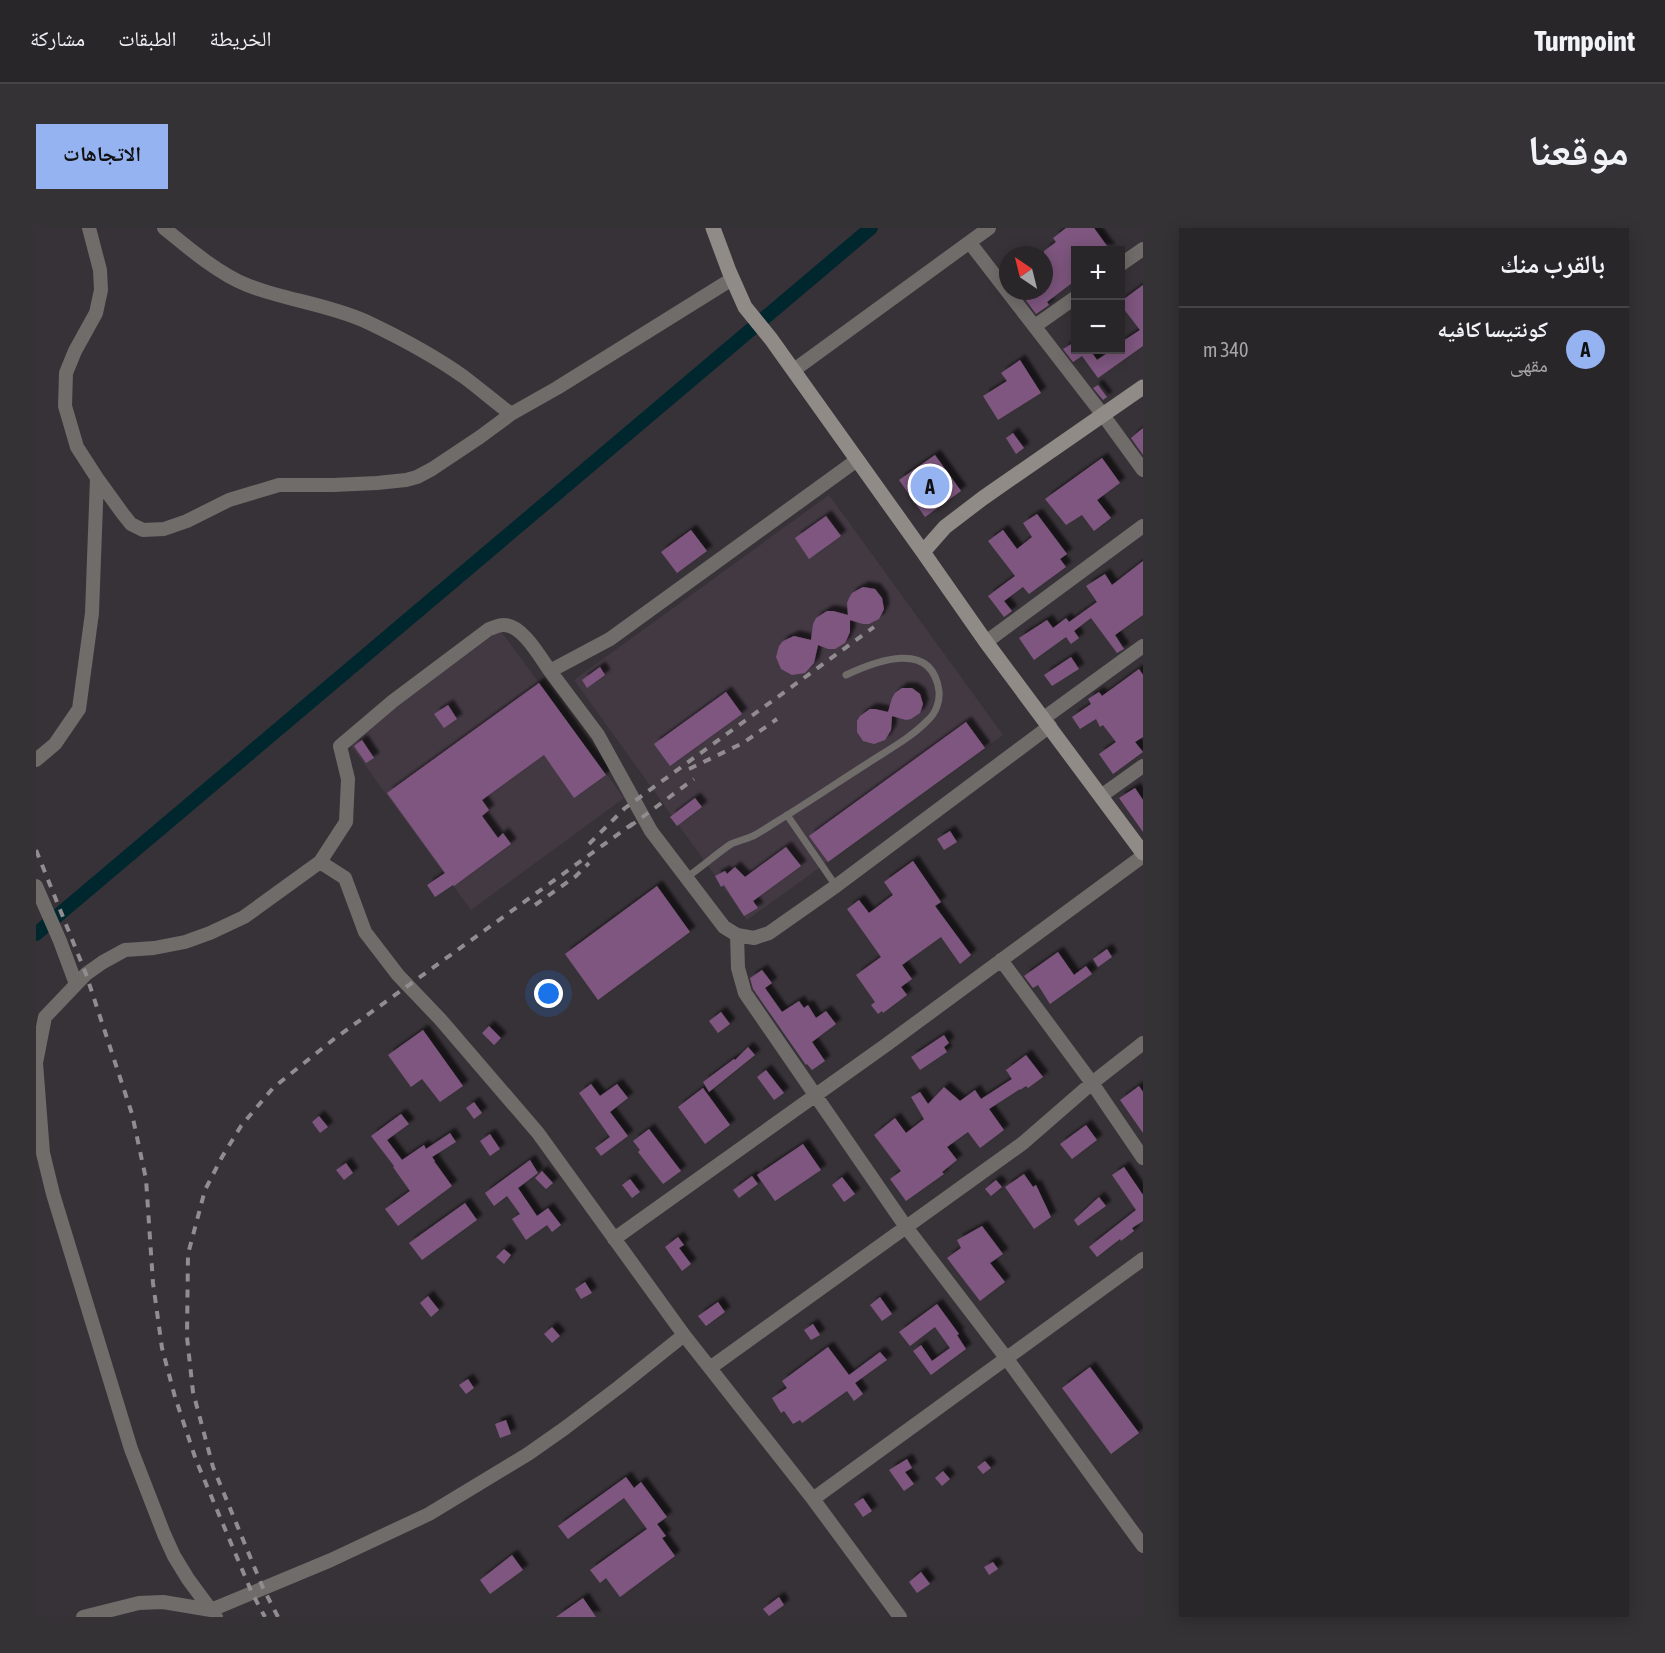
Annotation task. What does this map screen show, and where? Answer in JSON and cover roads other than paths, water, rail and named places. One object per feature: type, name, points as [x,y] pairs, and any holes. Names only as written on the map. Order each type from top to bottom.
[{"type":"main road","points":[[713,228],[745,307],[794,370],[986,642],[1143,855]]},
{"type":"main road","points":[[923,552],[945,527],[983,498],[1143,387]]},
{"type":"street","points":[[89,228],[100,270],[101,290],[96,313],[66,373],[65,406],[77,447],[131,524],[143,530],[164,529],[229,500],[279,485],[376,483],[417,477],[432,470],[471,444],[511,414],[732,279]]},
{"type":"street","points":[[164,228],[222,271],[244,284],[363,320],[424,351],[465,378],[511,414]]},
{"type":"street","points":[[794,370],[989,228]]},
{"type":"street","points":[[970,243],[1143,470]]},
{"type":"street","points":[[1125,262],[1143,249]]},
{"type":"street","points":[[1035,326],[1072,300]]},
{"type":"street","points":[[550,671],[609,639],[857,460]]},
{"type":"street","points":[[36,760],[55,744],[79,709],[92,613],[97,478]]},
{"type":"street","points":[[986,642],[1143,526]]},
{"type":"street","points":[[213,1613],[174,1556],[131,1449],[53,1194],[43,1153],[36,1064],[40,1020],[86,974],[125,950],[154,948],[185,942],[244,917],[320,862],[346,822],[348,779],[340,746],[384,708],[489,629],[502,625],[510,626],[520,632],[598,735],[651,831],[724,927],[737,935],[754,938],[769,933],[836,886],[1143,646]]},
{"type":"street","points":[[1101,796],[1143,766]]},
{"type":"street","points":[[614,1239],[815,1096],[1143,855]]},
{"type":"street","points":[[320,862],[345,878],[365,932],[398,975],[440,1019],[538,1133],[684,1335],[813,1499],[900,1617]]},
{"type":"street","points":[[39,892],[76,984]]},
{"type":"street","points":[[737,935],[738,968],[745,993],[906,1227],[1007,1359],[1143,1546]]},
{"type":"street","points":[[1001,960],[1092,1083],[1143,1158]]},
{"type":"street","points":[[710,1368],[1023,1143],[1092,1083],[1143,1043]]},
{"type":"street","points":[[813,1499],[1143,1259]]},
{"type":"street","points":[[83,1617],[138,1603],[163,1602],[213,1613],[331,1560],[444,1505],[528,1454],[619,1388],[684,1335]]},
{"type":"lane","points":[[687,878],[733,843],[752,836],[787,815],[908,737],[930,719],[939,703],[936,682],[923,661],[907,658],[887,660],[869,664],[846,675]]},
{"type":"lane","points":[[787,815],[836,886]]},
{"type":"waterway","points":[[36,934],[871,228]]},
{"type":"railway","points":[[589,844],[625,808],[874,627]]},
{"type":"railway","points":[[689,769],[743,743],[777,719]]},
{"type":"railway","points":[[629,827],[694,779]]},
{"type":"railway","points":[[278,1617],[263,1588],[213,1467],[193,1392],[187,1337],[188,1254],[205,1190],[241,1126],[273,1088],[334,1039],[635,822]]},
{"type":"railway","points":[[36,850],[86,974],[132,1114],[146,1179],[153,1283],[162,1348],[175,1397],[196,1460],[252,1593],[265,1617]]},
{"type":"railway","points":[[535,905],[576,876],[589,863]]},
{"type":"place","name":"كونتيسا كافيه","points":[[930,486]]}]
